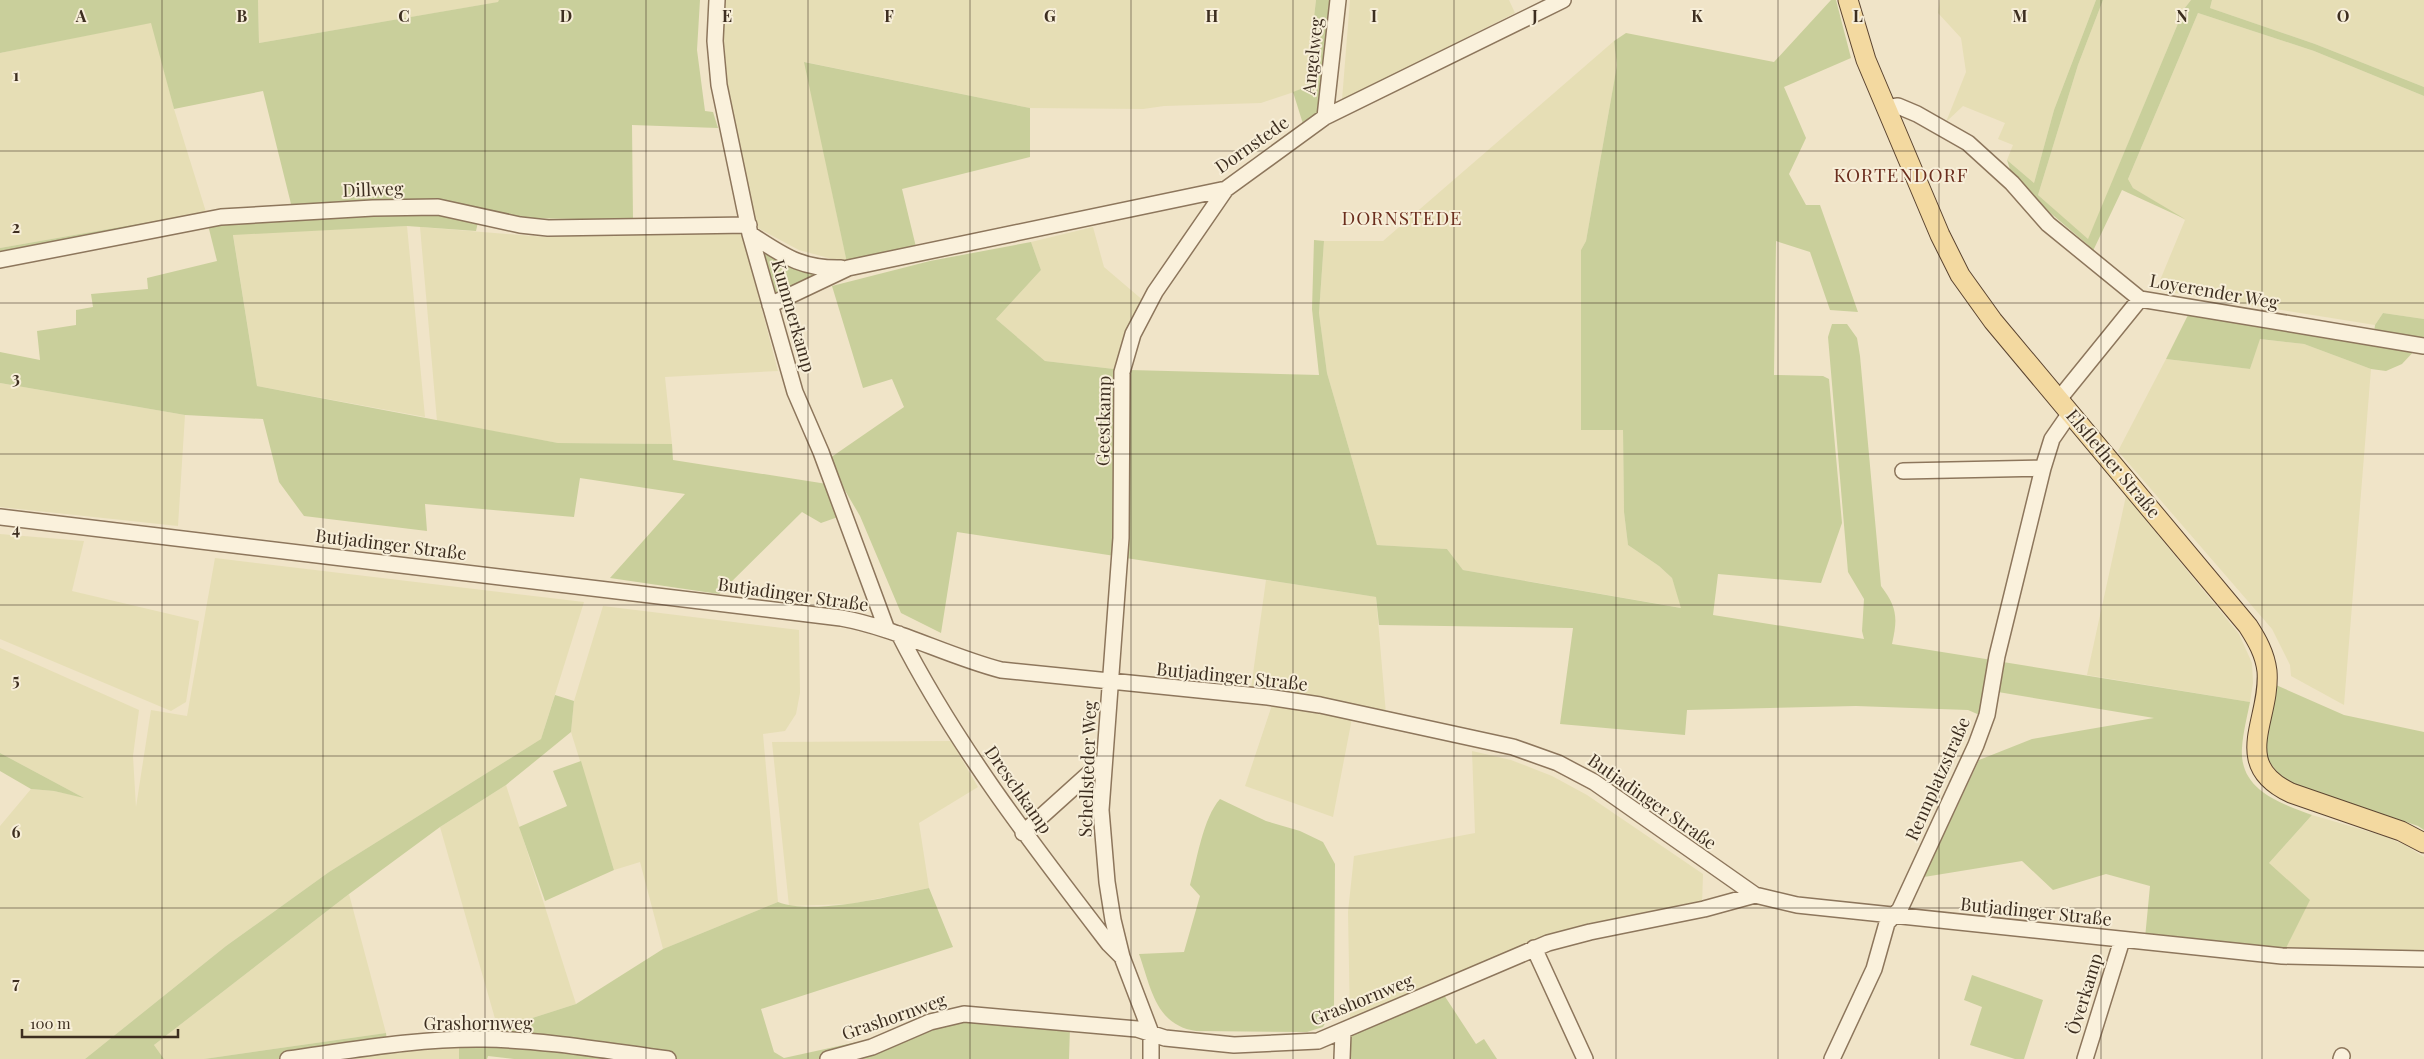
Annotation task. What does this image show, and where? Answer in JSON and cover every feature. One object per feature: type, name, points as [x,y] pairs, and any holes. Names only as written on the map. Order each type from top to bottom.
[{"type":"main road","name":"Elsflether Straße","points":[[1848,0],[1859,41],[1886,108],[1940,236],[1960,275],[1988,314],[2248,626],[2260,644],[2264,654],[2267,679],[2256,749],[2258,762],[2264,773],[2274,783],[2291,793],[2401,831],[2424,843]]},
{"type":"street","name":"Kummerkamp","points":[[717,0],[716,40],[719,85],[749,229],[770,305],[795,392],[893,632]]},
{"type":"street","name":"Angelweg","points":[[1325,117],[1338,0]]},
{"type":"street","name":"Dornstede","points":[[749,229],[785,257],[818,268],[848,268],[1226,188],[1325,117],[1563,0]]},
{"type":"street","name":"Loyerender Weg","points":[[1886,108],[1898,106],[1917,114],[1968,143],[2012,183],[2048,224],[2140,299],[2424,346]]},
{"type":"street","name":"Geestkamp","points":[[1109,683],[1121,538],[1122,372],[1133,334],[1155,292],[1226,188]]},
{"type":"street","name":"Dillweg","points":[[0,260],[221,218],[373,208],[438,207],[520,225],[548,228],[749,229]]},
{"type":"street","name":"Dornstede","points":[[770,305],[848,268]]},
{"type":"street","name":"Rennplatzstraße","points":[[1832,1059],[1874,969],[1886,923],[1900,909],[1976,745],[1987,715],[1997,658],[2052,438],[2065,406],[2140,299]]},
{"type":"street","points":[[1903,471],[2043,468]]},
{"type":"street","name":"Butjadinger Straße","points":[[0,517],[840,618],[864,622],[980,665],[1001,670],[1109,683],[1268,697],[1320,705],[1513,747],[1558,762],[1594,782],[1755,896],[1797,905],[2282,956],[2424,959]]},
{"type":"street","name":"Dreschkamp","points":[[893,632],[937,706],[1023,832],[1109,944],[1122,957]]},
{"type":"street","name":"Schellsteder Weg","points":[[1109,683],[1101,810],[1106,882],[1122,957],[1151,1033],[1150,1059]]},
{"type":"street","points":[[1023,832],[1104,760]]},
{"type":"street","name":"Grashornweg","points":[[828,1059],[872,1047],[930,1022],[964,1014],[1137,1028],[1165,1038],[1234,1045],[1318,1041],[1343,1032],[1534,948],[1590,932],[1704,909],[1755,896]]},
{"type":"street","name":"Överkamp","points":[[2089,1057],[2122,940]]},
{"type":"street","points":[[1534,948],[1585,1059]]},
{"type":"street","points":[[1342,1059],[1343,1032]]},
{"type":"street","name":"Grashornweg","points":[[288,1059],[398,1044],[483,1039],[534,1041],[668,1059]]},
{"type":"shaded area","points":[[258,0],[499,0],[499,2],[259,43]]},
{"type":"shaded area","points":[[723,0],[1316,0],[1306,88],[1261,103],[1164,106],[1143,109],[1030,108],[805,62],[847,263],[799,250],[756,227],[725,76]]},
{"type":"shaded area","points":[[1350,0],[1509,0],[1515,13],[1342,100]]},
{"type":"shaded area","points":[[1940,0],[2096,0],[2054,110],[2034,183],[2007,160],[2013,145],[1998,139],[2005,123],[1963,106],[1946,122],[1966,72],[1961,38],[1938,13]]},
{"type":"shaded area","points":[[2103,0],[2191,0],[2184,9],[2088,240],[2038,195],[2078,65]]},
{"type":"shaded area","points":[[2212,0],[2424,0],[2424,87],[2315,44],[2210,8]]},
{"type":"shaded area","points":[[2198,13],[2314,51],[2424,96],[2424,319],[2383,313],[2375,325],[2156,290],[2185,220],[2133,188],[2128,179]]},
{"type":"shaded area","points":[[152,22],[174,109],[206,212],[0,248],[0,53]]},
{"type":"shaded area","points":[[1614,41],[1617,65],[1586,241],[1581,250],[1581,430],[1623,430],[1624,512],[1628,545],[1659,566],[1672,578],[1682,608],[1463,570],[1447,549],[1377,545],[1327,373],[1319,313],[1324,241],[1383,241]]},
{"type":"shaded area","points":[[407,226],[425,417],[257,386],[233,234]]},
{"type":"shaded area","points":[[420,227],[545,237],[741,230],[778,371],[665,377],[672,444],[558,443],[437,421]]},
{"type":"shaded area","points":[[1093,227],[1104,267],[1145,302],[1129,332],[1114,369],[1045,361],[996,319],[1041,270],[1031,242]]},
{"type":"shaded area","points":[[2259,339],[2304,344],[2371,369],[2344,705],[2291,676],[2290,665],[2272,629],[2118,451],[2166,359],[2250,369]]},
{"type":"shaded area","points":[[0,383],[185,415],[178,526],[0,507]]},
{"type":"shaded area","points":[[2126,496],[2239,634],[2252,663],[2253,683],[2250,702],[2087,675]]},
{"type":"shaded area","points":[[0,534],[84,541],[72,591],[199,621],[186,702],[171,711],[0,639]]},
{"type":"shaded area","points":[[215,558],[584,602],[541,739],[329,872],[226,946],[85,1059],[0,1059],[0,826],[31,789],[54,791],[82,797],[0,753],[0,648],[139,710],[133,756],[136,807],[151,710],[187,716]]},
{"type":"shaded area","points":[[1266,580],[1376,597],[1386,714],[1354,708],[1333,817],[1245,786],[1277,690],[1251,688]]},
{"type":"shaded area","points":[[603,606],[799,630],[800,693],[796,714],[785,731],[763,734],[778,902],[663,949],[640,862],[614,870],[571,732],[574,701]]},
{"type":"shaded area","points":[[951,741],[978,787],[919,823],[929,888],[851,904],[789,906],[772,742]]},
{"type":"shaded area","points":[[1472,751],[1511,760],[1552,776],[1587,795],[1703,874],[1702,906],[1631,918],[1350,1021],[1348,912],[1354,856],[1475,833]]},
{"type":"shaded area","points":[[506,785],[576,1004],[498,1029],[440,827]]},
{"type":"shaded area","points":[[2312,815],[2384,836],[2405,845],[2424,857],[2424,954],[2284,952],[2269,863]]},
{"type":"shaded area","points":[[349,894],[386,1033],[204,1059],[164,1059],[154,1045]]},
{"type":"shaded area","points":[[459,1046],[459,1059],[330,1059],[388,1049]]},
{"type":"green space","points":[[0,0],[258,0],[259,43],[498,2],[499,0],[700,0],[697,50],[705,111],[713,112],[718,128],[632,125],[633,220],[522,218],[481,209],[476,231],[407,226],[233,235],[257,386],[558,443],[672,444],[673,460],[827,484],[838,517],[821,523],[802,512],[719,594],[610,578],[685,494],[580,478],[574,517],[425,504],[427,531],[304,516],[279,482],[263,419],[185,415],[0,383],[0,352],[40,360],[37,331],[76,325],[76,310],[93,307],[91,294],[148,289],[147,278],[217,261],[208,225],[0,265],[0,248],[206,212],[291,204],[263,91],[174,109],[151,23],[0,53]]},
{"type":"green space","points":[[1316,0],[1335,0],[1322,114],[1304,127],[1293,92],[1306,87]]},
{"type":"green space","points":[[1831,0],[1836,0],[1851,58],[1784,87],[1806,138],[1789,174],[1806,205],[1820,205],[1858,312],[1830,310],[1810,252],[1776,241],[1774,375],[1823,376],[1829,379],[1842,523],[1821,583],[1718,574],[1713,615],[1864,639],[1862,631],[1864,599],[1848,572],[1828,337],[1832,324],[1847,324],[1857,338],[1860,356],[1881,586],[1890,600],[1895,613],[1892,644],[1992,660],[1982,716],[1968,710],[1856,706],[1687,710],[1685,735],[1560,724],[1573,628],[1379,625],[1376,597],[1126,558],[1130,370],[1319,375],[1312,309],[1314,240],[1324,241],[1319,313],[1327,373],[1377,545],[1447,549],[1463,570],[1681,608],[1672,578],[1659,566],[1628,545],[1624,512],[1623,430],[1581,430],[1581,250],[1586,241],[1617,65],[1614,41],[1626,33],[1774,62]]},
{"type":"green space","points":[[2096,0],[2103,0],[2078,65],[2038,195],[2088,239],[2184,9],[2191,0],[2212,0],[2210,8],[2315,44],[2424,87],[2424,96],[2314,51],[2198,13],[2128,179],[2133,188],[2185,219],[2122,190],[2092,253],[2088,245],[2014,182],[2007,160],[2034,183],[2054,110]]},
{"type":"green space","points":[[804,62],[1030,108],[1030,157],[902,189],[916,247],[847,263]]},
{"type":"green space","points":[[755,241],[831,273],[771,298]]},
{"type":"green space","points":[[1031,242],[1041,270],[996,319],[1045,361],[1114,369],[1115,556],[957,532],[941,633],[901,613],[860,516],[840,482],[830,458],[904,407],[892,379],[863,388],[832,286],[930,261]]},
{"type":"green space","points":[[2189,313],[2416,349],[2402,364],[2386,371],[2371,369],[2304,344],[2260,339],[2250,369],[2166,359]]},
{"type":"green space","points":[[2383,313],[2424,319],[2424,342],[2374,333],[2375,325]]},
{"type":"green space","points":[[2003,662],[2250,702],[2242,748],[2243,762],[2247,774],[2254,784],[2275,800],[2312,815],[2269,863],[2310,900],[2284,952],[2145,938],[2150,886],[2106,874],[2053,890],[2022,861],[1924,877],[1979,760],[2032,739],[2154,718],[1998,692]]},
{"type":"green space","points":[[2276,685],[2344,715],[2424,732],[2424,830],[2418,826],[2294,784],[2280,774],[2271,764],[2266,753],[2265,741],[2266,728]]},
{"type":"green space","points":[[555,695],[574,701],[571,732],[506,785],[440,827],[349,894],[154,1045],[164,1059],[85,1059],[226,946],[329,872],[541,739]]},
{"type":"green space","points":[[0,753],[84,798],[54,791],[31,789],[0,771]]},
{"type":"green space","points":[[581,761],[614,870],[545,901],[519,827],[567,806],[553,771]]},
{"type":"green space","points":[[1220,799],[1266,821],[1300,831],[1323,842],[1335,864],[1334,1007],[1323,1027],[1307,1032],[1196,1031],[1171,1021],[1163,1013],[1151,991],[1139,954],[1184,952],[1200,896],[1190,885],[1205,828],[1214,807]]},
{"type":"green space","points":[[929,888],[953,947],[761,1009],[774,1052],[784,1058],[857,1042],[852,1058],[944,1022],[977,1018],[1070,1027],[1069,1059],[514,1059],[488,1056],[487,1059],[459,1059],[459,1046],[498,1029],[576,1004],[663,949],[778,902],[793,906],[832,906],[874,900]]},
{"type":"green space","points":[[1972,975],[2043,1000],[2024,1059],[2015,1059],[1970,1045],[1982,1007],[1964,1000]]},
{"type":"green space","points":[[1442,992],[1476,1044],[1484,1039],[1497,1059],[1350,1059],[1351,1036]]},
{"type":"green space","points":[[386,1033],[388,1049],[330,1059],[204,1059]]},
{"type":"district","name":"KORTENDORF","points":[[1901,175]]},
{"type":"district","name":"DORNSTEDE","points":[[1402,218]]}]
